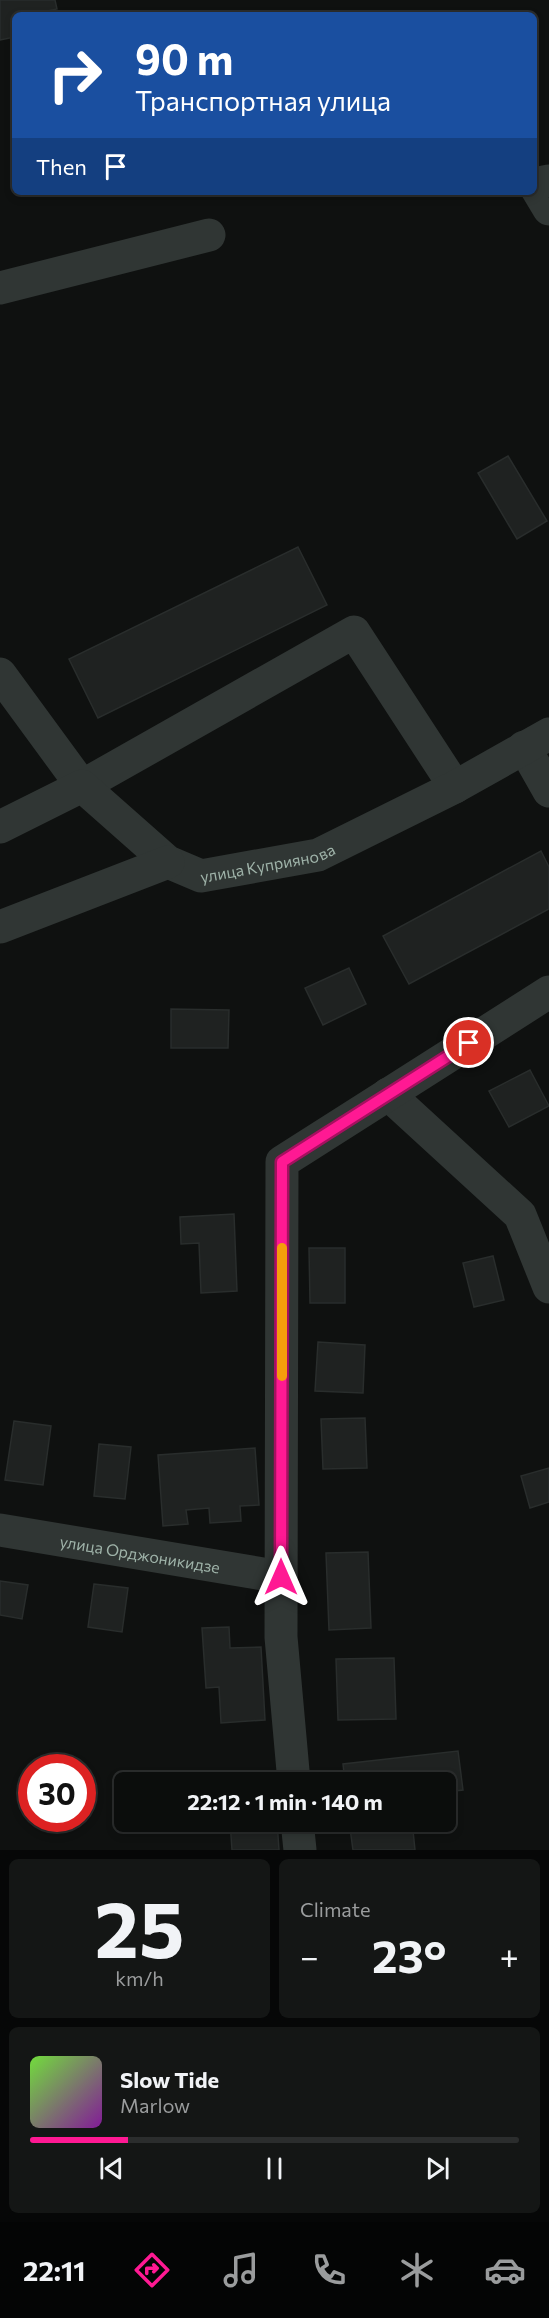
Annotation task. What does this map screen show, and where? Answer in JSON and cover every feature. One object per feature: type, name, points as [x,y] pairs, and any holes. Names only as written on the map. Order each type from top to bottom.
[{"type":"street","points":[[537,189],[549,209]]},
{"type":"street","points":[[0,288],[209,235]]},
{"type":"street","points":[[0,827],[82,786],[354,632],[455,787]]},
{"type":"street","name":"улица Куприянова","points":[[0,674],[82,786],[168,862],[201,876],[318,855],[455,787],[536,741]]},
{"type":"street","points":[[536,741],[549,791]]},
{"type":"street","points":[[0,927],[168,862]]},
{"type":"street","points":[[293,1772],[281,1637],[282,1162],[549,992]]},
{"type":"street","points":[[388,1094],[520,1215],[549,1287]]},
{"type":"street","name":"улица Орджоникидзе","points":[[0,1530],[281,1577]]},
{"type":"street","points":[[298,1832],[300,1850]]},
{"type":"building","points":[[0,0],[55,0],[57,9],[42,12],[12,12],[12,38],[0,40]]},
{"type":"building","points":[[508,456],[547,521],[517,539],[478,473]]},
{"type":"building","points":[[298,547],[327,605],[98,718],[69,659]]},
{"type":"building","points":[[541,851],[549,867],[549,909],[409,984],[383,936]]},
{"type":"building","points":[[349,968],[366,1004],[323,1025],[305,988]]},
{"type":"building","points":[[171,1009],[229,1010],[228,1048],[171,1048]]},
{"type":"building","points":[[530,1070],[549,1106],[509,1127],[489,1091]]},
{"type":"building","points":[[234,1214],[237,1291],[201,1293],[199,1243],[181,1244],[180,1217]]},
{"type":"building","points":[[309,1248],[345,1248],[345,1303],[310,1303]]},
{"type":"building","points":[[493,1256],[504,1300],[474,1307],[463,1263]]},
{"type":"building","points":[[318,1342],[365,1345],[363,1393],[315,1391]]},
{"type":"building","points":[[365,1418],[367,1468],[323,1469],[321,1419]]},
{"type":"building","points":[[14,1421],[51,1426],[43,1485],[5,1480]]},
{"type":"building","points":[[99,1444],[131,1447],[125,1499],[94,1496]]},
{"type":"building","points":[[255,1448],[259,1505],[240,1506],[241,1521],[210,1523],[209,1508],[186,1510],[188,1524],[163,1526],[158,1455]]},
{"type":"building","points":[[549,1468],[549,1502],[530,1508],[521,1476]]},
{"type":"building","points":[[368,1552],[371,1628],[329,1630],[326,1553]]},
{"type":"building","points":[[0,1581],[28,1585],[22,1619],[0,1615]]},
{"type":"building","points":[[94,1584],[128,1588],[122,1632],[88,1627]]},
{"type":"building","points":[[229,1627],[230,1648],[261,1647],[265,1720],[221,1723],[219,1687],[206,1688],[202,1628]]},
{"type":"building","points":[[394,1658],[396,1719],[338,1720],[336,1659]]},
{"type":"building","points":[[458,1751],[463,1790],[456,1791],[456,1772],[344,1772],[343,1764]]},
{"type":"building","points":[[231,1832],[278,1832],[279,1850],[232,1850]]},
{"type":"building","points":[[351,1832],[413,1832],[415,1850],[353,1850]]},
{"type":"slow traffic","points":[[282,1248],[282,1376]]},
{"type":"route","points":[[281,1577],[282,1162],[469,1043]]}]
